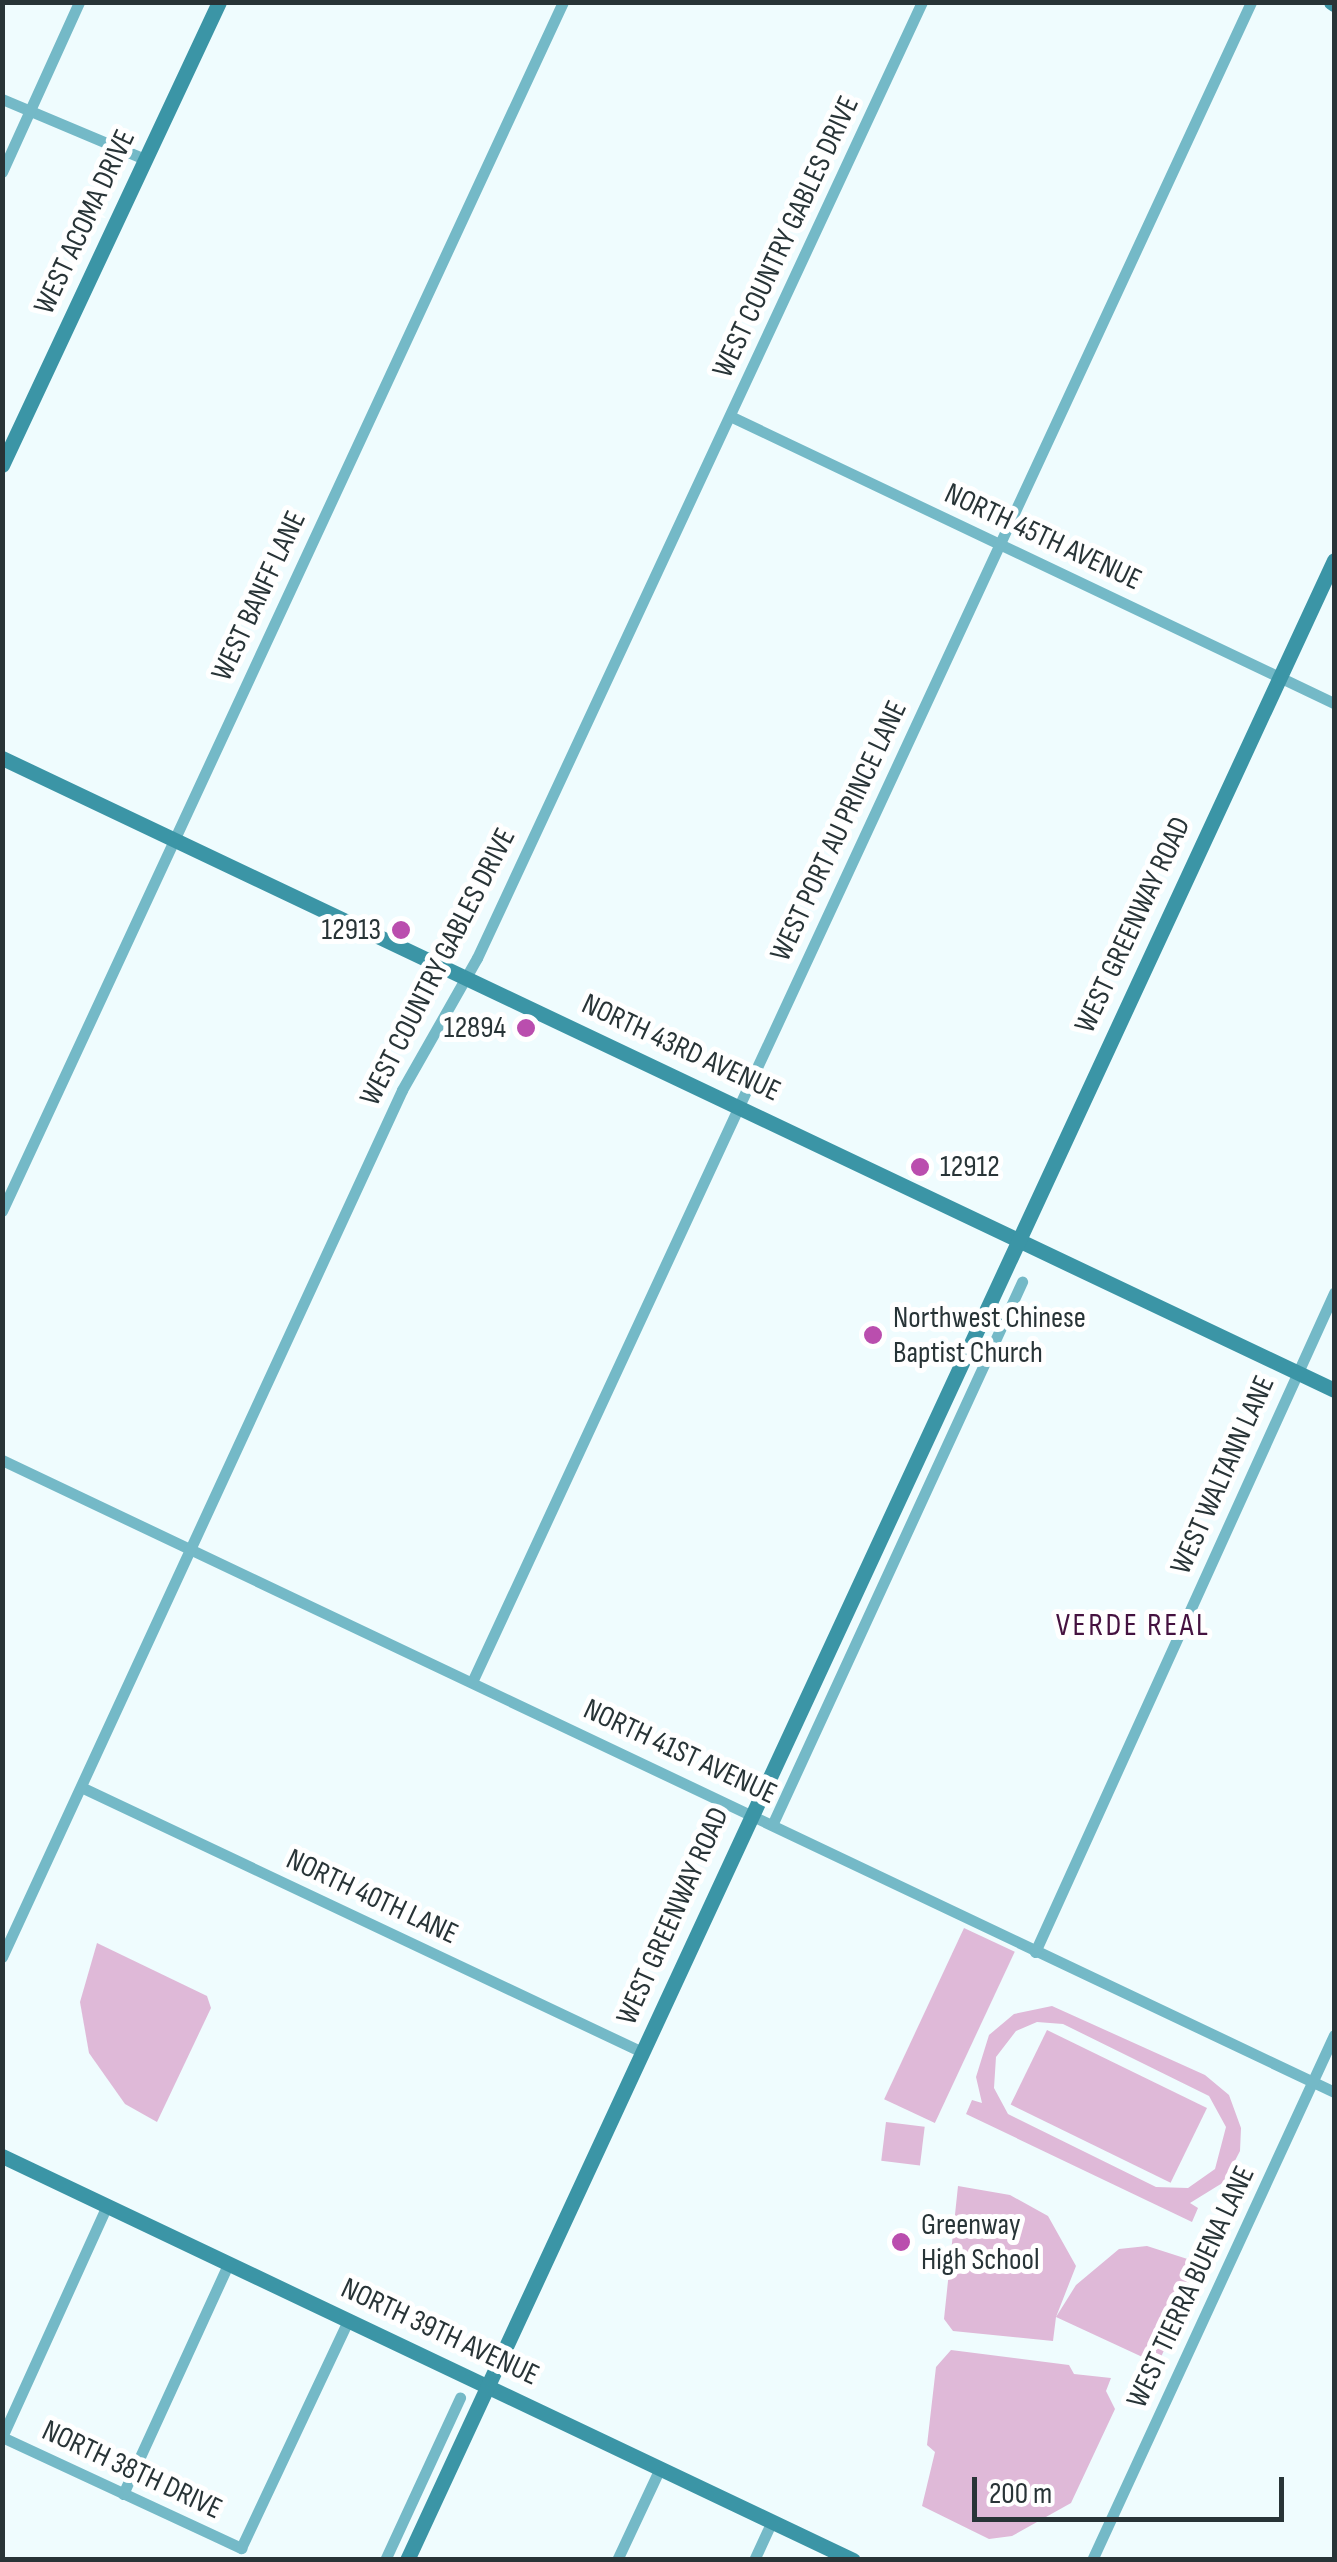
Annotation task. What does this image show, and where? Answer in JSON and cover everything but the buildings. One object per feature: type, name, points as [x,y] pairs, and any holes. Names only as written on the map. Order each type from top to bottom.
[{"type":"main road","name":"WEST ACOMA DRIVE","points":[[2,465],[218,2]]},
{"type":"main road","name":"WEST GREENWAY ROAD","points":[[407,2560],[1016,1237],[1334,560]]},
{"type":"main road","name":"NORTH 43RD AVENUE","points":[[2,758],[1334,1390]]},
{"type":"main road","name":"NORTH 39TH AVENUE","points":[[2,2156],[853,2560]]},
{"type":"street","points":[[2,172],[79,2]]},
{"type":"street","name":"WEST BANFF LANE","points":[[2,1211],[562,2]]},
{"type":"street","name":"WEST COUNTRY GABLES DRIVE","points":[[2,1957],[408,1078],[466,976],[922,2]]},
{"type":"street","name":"WEST PORT AU PRINCE LANE","points":[[472,1682],[1251,2]]},
{"type":"street","points":[[2,98],[32,106],[145,159]]},
{"type":"street","name":"NORTH 45TH AVENUE","points":[[730,416],[1334,702]]},
{"type":"street","name":"WEST GREENWAY ROAD","points":[[773,1824],[1022,1282]]},
{"type":"street","name":"WEST WALTANN LANE","points":[[1035,1952],[1334,1293]]},
{"type":"street","points":[[981,1314],[1003,1324]]},
{"type":"street","name":"NORTH 41ST AVENUE","points":[[2,1460],[1334,2092]]},
{"type":"street","name":"NORTH 40TH LANE","points":[[81,1787],[642,2052]]},
{"type":"street","name":"WEST TIERRA BUENA LANE","points":[[1092,2560],[1334,2035]]},
{"type":"street","points":[[2,2437],[107,2205]]},
{"type":"street","points":[[122,2494],[228,2262]]},
{"type":"street","name":"NORTH 38TH DRIVE","points":[[2,2437],[241,2548],[348,2320]]},
{"type":"street","points":[[385,2560],[460,2398]]},
{"type":"street","points":[[617,2560],[660,2468]]},
{"type":"street","points":[[754,2560],[772,2521]]},
{"type":"street","points":[[397,2533],[416,2541]]},
{"type":"shaded area","points":[[964,1928],[1015,1952],[935,2123],[884,2099]]},
{"type":"shaded area","points":[[97,1943],[207,1996],[211,2008],[157,2122],[125,2104],[89,2053],[80,2002]]},
{"type":"shaded area","points":[[1052,2006],[1205,2075],[1229,2095],[1241,2128],[1240,2151],[1224,2182],[1190,2203],[1198,2208],[1192,2222],[966,2114],[972,2100],[982,2103],[976,2077],[989,2035],[1014,2014]],"holes":[[[1037,2022],[1063,2024],[1209,2096],[1226,2127],[1215,2169],[1188,2188],[1156,2187],[1008,2114],[994,2088],[996,2057],[1016,2031]]]},
{"type":"shaded area","points":[[1047,2030],[1207,2108],[1171,2183],[1011,2105]]},
{"type":"shaded area","points":[[886,2122],[925,2127],[920,2165],[881,2161]]},
{"type":"shaded area","points":[[958,2186],[1010,2195],[1048,2216],[1076,2266],[1056,2317],[1053,2341],[953,2331],[944,2319]]},
{"type":"shaded area","points":[[1147,2246],[1203,2264],[1161,2357],[1151,2361],[1056,2317],[1076,2285],[1119,2249]]},
{"type":"shaded area","points":[[951,2350],[1069,2365],[1074,2374],[1111,2378],[1106,2391],[1115,2409],[1071,2503],[1012,2536],[989,2539],[922,2506],[935,2452],[927,2445],[936,2367]]},
{"type":"place","name":"12913","points":[[401,930]]},
{"type":"place","name":"12894","points":[[526,1028]]},
{"type":"place","name":"12912","points":[[920,1167]]},
{"type":"place","name":"Northwest Chinese Baptist Church","points":[[873,1335]]},
{"type":"place","name":"Greenway High School","points":[[901,2242]]},
{"type":"district","name":"VERDE REAL","points":[[1133,1626]]}]
